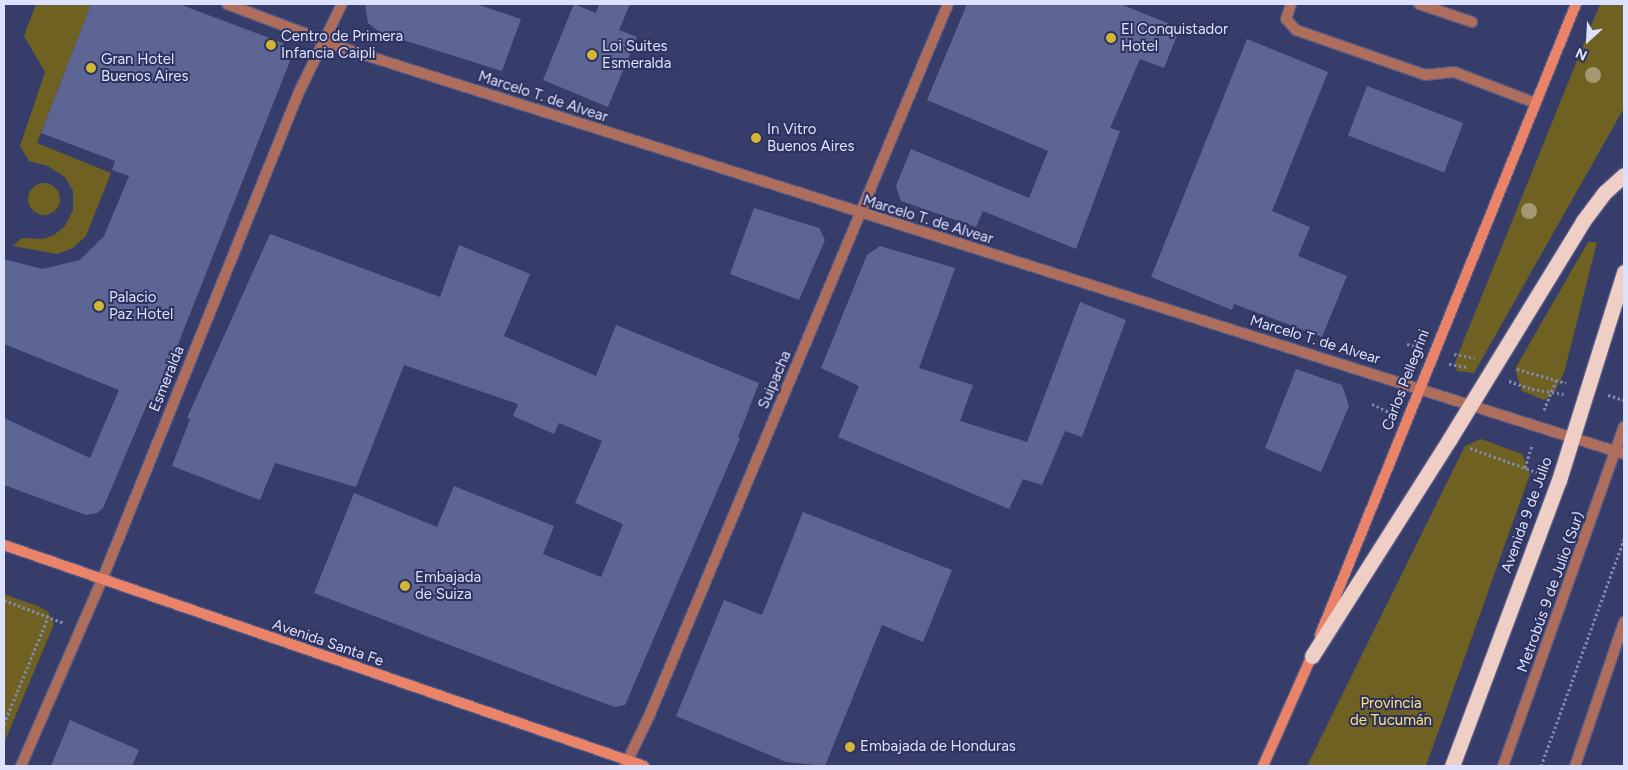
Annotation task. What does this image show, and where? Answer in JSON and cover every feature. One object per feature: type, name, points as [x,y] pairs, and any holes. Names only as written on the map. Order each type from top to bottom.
[{"type":"highway","points":[[1312,656],[1449,440],[1583,221],[1605,192],[1624,175]]},
{"type":"highway","name":"Avenida 9 de Julio","points":[[1452,766],[1559,480],[1624,272]]},
{"type":"street","name":"Marcelo T. de Alvear","points":[[227,4],[323,40],[861,215],[1471,404],[1621,453]]},
{"type":"street","name":"Esmeralda","points":[[21,766],[102,580],[299,92],[342,4]]},
{"type":"street","name":"Suipacha","points":[[627,764],[861,215],[948,4]]},
{"type":"street","points":[[1291,4],[1286,19],[1296,30],[1425,76],[1454,72],[1535,103]]},
{"type":"street","points":[[1420,4],[1472,22]]},
{"type":"street","name":"Carlos Pellegrini","points":[[1263,766],[1312,656],[1576,4]]},
{"type":"street","name":"Metrobús 9 de Julio (Sur)","points":[[1503,766],[1621,453],[1624,428]]},
{"type":"street","name":"Avenida Santa Fe","points":[[4,545],[627,764],[644,766]]},
{"type":"street","points":[[1575,766],[1624,622]]},
{"type":"path","points":[[1372,404],[1407,421]]},
{"type":"path","points":[[1449,440],[1559,480]]},
{"type":"path","points":[[1541,766],[1624,539]]},
{"type":"path","points":[[4,600],[81,629]]},
{"type":"path","points":[[4,724],[48,617]]},
{"type":"green space","points":[[36,4],[91,4],[37,143],[111,173],[86,236],[73,248],[57,254],[13,246],[22,238],[43,239],[54,235],[65,226],[73,210],[73,191],[65,177],[48,166],[29,161],[20,146],[45,72],[24,36]]},
{"type":"green space","points":[[1600,4],[1624,4],[1624,108],[1474,373],[1457,371],[1455,362]]},
{"type":"green space","points":[[44,183],[50,184],[55,188],[59,193],[59,205],[55,210],[50,214],[44,215],[38,214],[33,210],[29,205],[28,199],[29,193],[33,188],[38,184]]},
{"type":"green space","points":[[1588,242],[1597,242],[1564,373],[1554,393],[1544,400],[1522,391],[1515,369]]},
{"type":"green space","name":"Provincia de Tucumán","points":[[1481,439],[1522,454],[1530,474],[1426,766],[1307,766],[1465,446]]},
{"type":"green space","points":[[4,594],[40,607],[48,612],[54,624],[4,743]]},
{"type":"building","points":[[91,4],[179,4],[283,43],[290,61],[154,405],[148,402],[103,508],[97,513],[86,515],[4,485],[4,418],[90,458],[119,390],[4,344],[4,259],[42,269],[80,260],[104,236],[129,176],[112,170],[115,161],[41,133]]},
{"type":"building","points":[[365,4],[476,4],[521,19],[502,71],[381,33],[368,23]]},
{"type":"building","name":"Loi Suites Esmeralda","points":[[574,4],[596,13],[599,4],[630,4],[619,30],[637,37],[608,107],[543,80]]},
{"type":"building","points":[[967,4],[1120,4],[1180,28],[1164,68],[1140,59],[1110,128],[1120,131],[1076,249],[983,211],[976,227],[901,201],[896,186],[911,149],[1029,198],[1048,151],[927,100]]},
{"type":"building","points":[[1247,39],[1328,72],[1272,211],[1310,227],[1298,256],[1347,276],[1322,337],[1234,304],[1232,310],[1151,277]]},
{"type":"building","points":[[1367,86],[1463,123],[1444,172],[1348,135]]},
{"type":"building","points":[[754,208],[819,228],[825,240],[799,300],[730,274]]},
{"type":"building","points":[[270,234],[440,297],[459,245],[530,274],[504,336],[596,376],[616,325],[759,383],[738,437],[740,438],[625,705],[615,707],[314,593],[354,493],[437,527],[454,486],[554,526],[543,554],[601,577],[623,524],[575,503],[602,441],[559,423],[554,434],[513,416],[518,404],[404,365],[356,487],[275,463],[260,500],[172,466],[190,419],[187,418]]},
{"type":"building","points":[[880,246],[955,268],[919,368],[973,385],[960,421],[1027,442],[1080,302],[1126,320],[1082,437],[1065,431],[1042,485],[1023,479],[1009,509],[838,437],[859,386],[821,368],[867,255]]},
{"type":"building","points":[[1296,369],[1342,385],[1349,406],[1321,472],[1265,448]]},
{"type":"building","points":[[803,512],[952,570],[923,642],[882,625],[825,766],[786,762],[676,716],[724,600],[762,615]]},
{"type":"building","points":[[70,720],[139,750],[132,766],[51,766]]},
{"type":"place","name":"El Conquistador Hotel","points":[[1111,38]]},
{"type":"place","name":"Centro de Primera Infancia Caipli","points":[[271,45]]},
{"type":"place","name":"Loi Suites Esmeralda","points":[[592,55]]},
{"type":"place","name":"Gran Hotel Buenos Aires","points":[[91,68]]},
{"type":"place","name":"In Vitro Buenos Aires","points":[[756,138]]},
{"type":"place","name":"Palacio Paz Hotel","points":[[99,306]]},
{"type":"place","name":"Embajada de Suiza","points":[[405,586]]},
{"type":"place","name":"Embajada de Honduras","points":[[850,747]]}]
